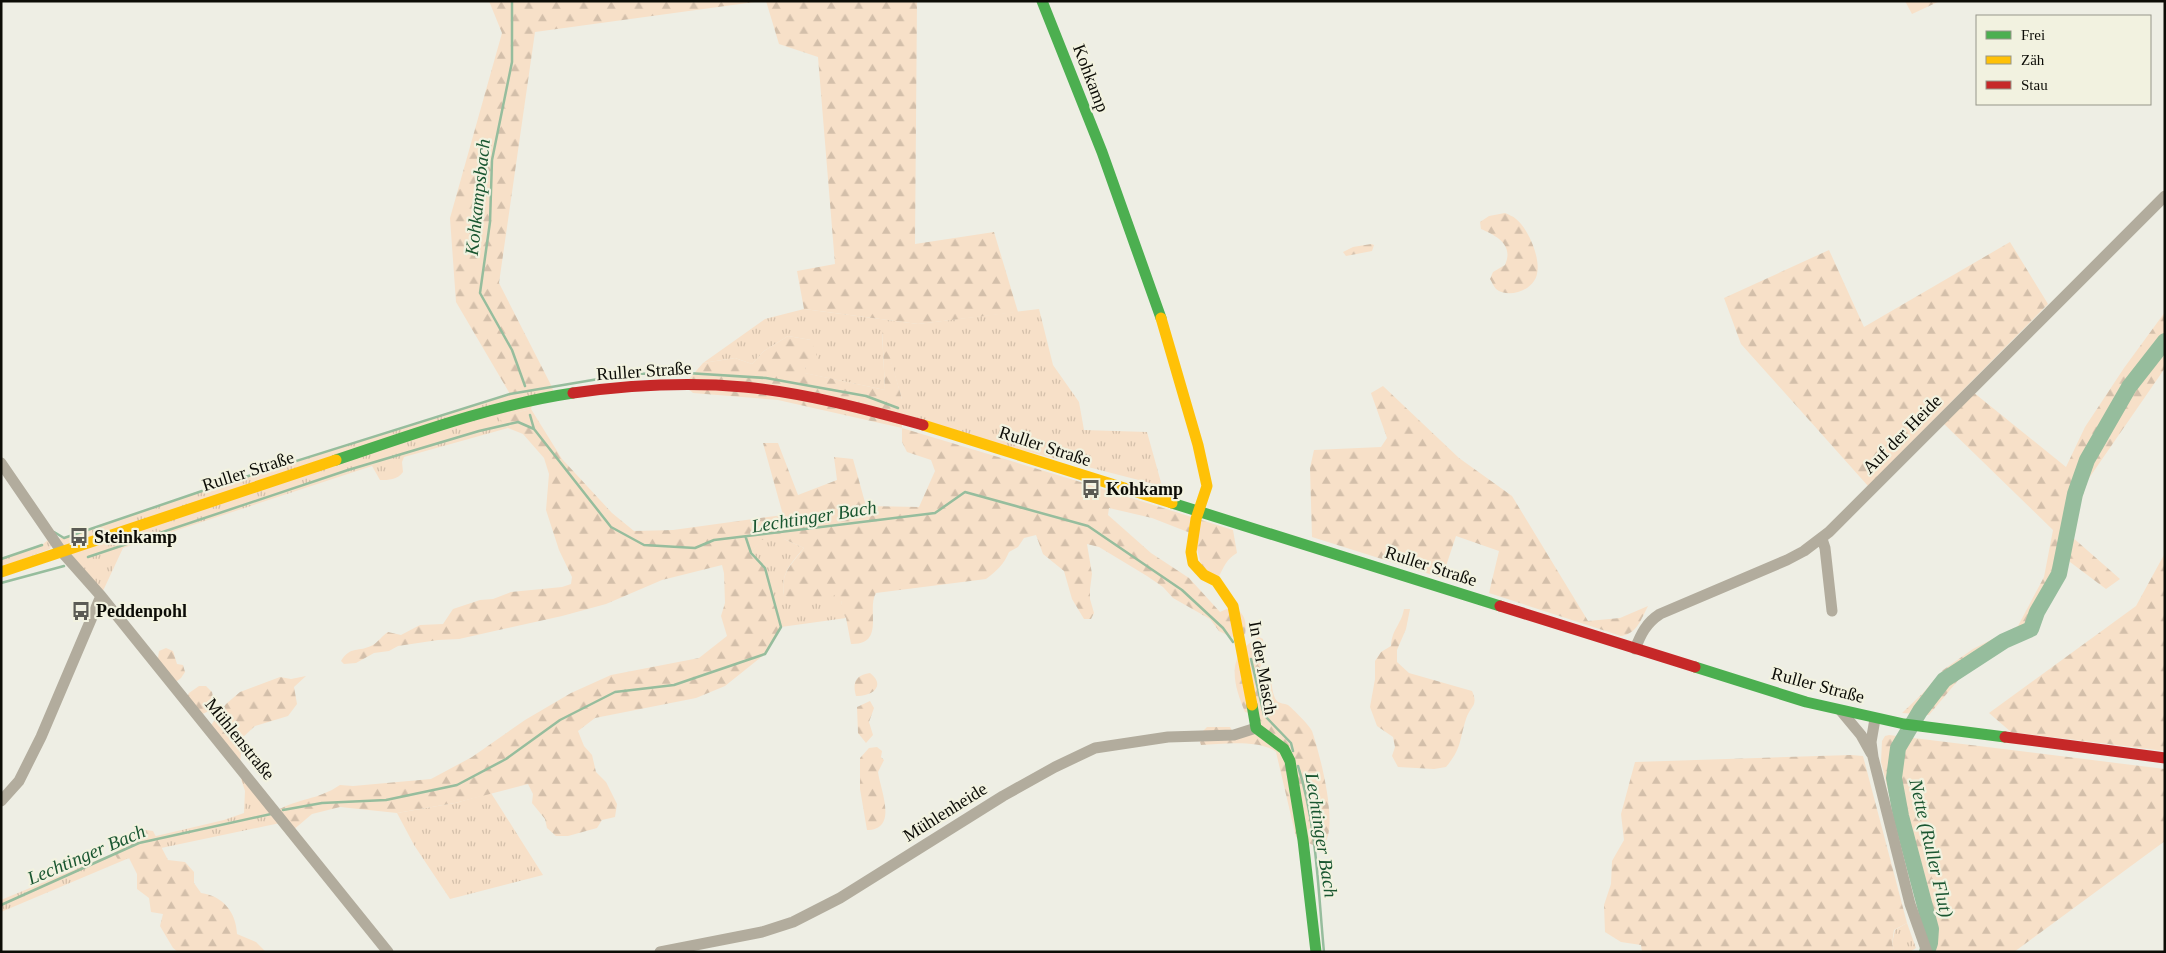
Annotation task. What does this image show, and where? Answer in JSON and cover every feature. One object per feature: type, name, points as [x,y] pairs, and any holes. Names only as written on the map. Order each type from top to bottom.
[{"type":"main road","name":"Kohkamp","points":[[1042,1],[1102,152],[1155,299],[1205,470],[1207,486],[1200,511]]},
{"type":"main road","name":"Ruller Straße","points":[[1,572],[349,456],[496,410],[564,395],[645,386],[684,384],[730,386],[787,393],[861,409],[930,427],[1093,480],[1200,511],[1806,702],[1875,719],[1926,728],[2165,758]]},
{"type":"main road","name":"In der Masch","points":[[1200,511],[1193,534],[1191,552],[1194,563],[1204,575],[1216,581],[1233,606],[1256,728],[1284,749],[1290,761],[1303,840],[1316,952]]},
{"type":"street","name":"Auf der Heide","points":[[1635,649],[1649,621],[1660,614],[1787,560],[1822,538],[2165,196]]},
{"type":"street","points":[[1,463],[62,552]]},
{"type":"street","points":[[1822,538],[1825,548],[1832,611]]},
{"type":"street","name":"Mühlenstraße","points":[[62,552],[101,596],[388,952]]},
{"type":"street","points":[[1,801],[19,781],[41,737],[101,596]]},
{"type":"street","points":[[1841,711],[1861,735],[1873,757]]},
{"type":"street","points":[[1875,719],[1871,742],[1873,757],[1910,904],[1927,952]]},
{"type":"street","name":"Mühlenheide","points":[[660,952],[762,932],[793,922],[840,898],[1038,776],[1095,748],[1168,737],[1234,734],[1256,728]]},
{"type":"green space","points":[[489,1],[762,1],[535,32],[499,283],[552,387],[510,394],[456,302],[450,218],[502,33]]},
{"type":"green space","points":[[766,1],[917,1],[915,244],[994,232],[1018,312],[918,324],[804,309],[797,271],[835,264],[818,57],[779,44]]},
{"type":"green space","points":[[1905,1],[1940,1],[1912,14]]},
{"type":"green space","points":[[1505,213],[1515,218],[1526,231],[1534,248],[1538,266],[1537,274],[1531,285],[1522,291],[1511,293],[1501,292],[1496,289],[1490,279],[1493,272],[1505,265],[1507,258],[1506,247],[1498,238],[1481,229],[1480,222],[1489,216]]},
{"type":"green space","points":[[2010,242],[2048,304],[1868,486],[1741,344],[1724,298],[1829,250],[1864,327]]},
{"type":"green space","points":[[1374,245],[1372,251],[1346,256],[1343,252],[1353,247]]},
{"type":"green space","points":[[804,309],[918,324],[1039,309],[1053,365],[1079,402],[1084,430],[1147,432],[1162,486],[902,419],[902,399],[882,332],[885,390],[804,373],[811,340],[788,336],[764,351],[752,364],[735,358],[703,363],[765,319]]},
{"type":"green space","points":[[2165,312],[2165,368],[2087,481],[2071,536],[2120,579],[2106,589],[2062,556],[2059,574],[2037,612],[2031,629],[1970,666],[1929,715],[1902,713],[1943,670],[1973,649],[2018,626],[2044,577],[2053,530],[1942,422],[1973,392],[2066,467],[2085,427],[2124,368]]},
{"type":"green space","points":[[882,329],[902,399],[902,428],[778,400],[693,393],[684,385],[703,363],[735,358],[752,364],[764,351],[788,336],[811,340],[818,359],[805,367],[805,373],[885,390]]},
{"type":"green space","points":[[1383,386],[1459,458],[1512,496],[1588,621],[1620,618],[1648,606],[1635,629],[1621,636],[1489,593],[1499,551],[1456,536],[1442,578],[1312,537],[1310,468],[1314,450],[1381,447],[1387,438],[1371,393]]},
{"type":"green space","points":[[552,387],[555,396],[533,400],[531,409],[499,417],[508,428],[404,457],[402,462],[403,472],[401,475],[390,480],[380,480],[372,466],[123,548],[102,593],[58,539],[213,487],[510,394]]},
{"type":"green space","points":[[531,409],[562,459],[612,513],[634,531],[673,530],[783,515],[763,443],[778,443],[798,495],[837,480],[834,457],[853,459],[866,506],[919,507],[935,471],[931,460],[907,452],[902,442],[902,428],[1233,530],[1237,553],[1227,562],[1216,581],[1204,575],[1193,534],[1152,518],[1109,508],[1108,515],[1151,553],[1189,578],[1220,612],[1233,606],[1237,609],[1244,618],[1246,626],[1245,635],[1231,637],[1219,631],[1210,619],[1173,598],[1163,587],[1147,576],[1099,547],[1087,544],[1092,574],[1090,599],[1094,613],[1091,619],[1084,619],[1072,599],[1064,571],[1043,554],[1036,535],[1024,538],[1018,547],[1009,552],[1000,567],[986,579],[876,593],[873,600],[872,633],[862,643],[851,644],[846,618],[841,610],[842,603],[838,593],[828,599],[791,599],[784,595],[785,575],[804,548],[784,539],[761,540],[751,553],[765,568],[781,627],[765,654],[725,686],[696,698],[595,718],[578,731],[584,746],[592,755],[596,772],[606,782],[617,804],[615,817],[602,820],[597,828],[568,836],[556,836],[547,828],[545,819],[532,803],[533,794],[528,784],[455,803],[397,813],[340,807],[312,814],[292,831],[276,811],[324,794],[340,785],[353,786],[431,779],[472,757],[525,720],[571,693],[611,675],[699,658],[727,636],[721,616],[725,603],[722,565],[662,580],[606,604],[562,616],[459,639],[398,646],[389,651],[374,653],[356,663],[344,664],[341,661],[348,653],[373,645],[388,632],[401,635],[420,625],[443,624],[453,609],[480,600],[493,599],[511,592],[562,587],[571,584],[572,577],[559,550],[546,510],[549,474],[544,458],[523,434],[508,428],[498,417]]},
{"type":"green space","points":[[49,539],[50,549],[1,567],[1,559],[42,545]]},
{"type":"green space","points":[[761,539],[784,539],[804,548],[785,575],[784,595],[838,592],[846,618],[781,627],[774,601],[751,553]]},
{"type":"green space","points":[[2165,553],[2165,751],[2011,732],[1989,713],[2136,606]]},
{"type":"green space","points":[[1404,609],[1410,609],[1406,629],[1397,650],[1397,662],[1409,673],[1472,691],[1474,696],[1475,700],[1466,719],[1458,749],[1446,767],[1434,769],[1398,767],[1392,756],[1395,747],[1393,737],[1377,726],[1370,707],[1375,679],[1375,661],[1381,652],[1391,646],[1393,635]]},
{"type":"green space","points":[[1259,637],[1263,639],[1265,657],[1259,670],[1270,675],[1275,699],[1279,703],[1288,705],[1312,731],[1323,772],[1329,809],[1327,838],[1322,846],[1315,846],[1296,837],[1276,752],[1260,745],[1251,744],[1201,745],[1198,736],[1207,727],[1230,727],[1234,734],[1256,728],[1253,714],[1245,712],[1237,691],[1235,670],[1236,661],[1241,652],[1248,644]]},
{"type":"green space","points":[[166,648],[173,651],[177,664],[183,665],[185,672],[173,684],[157,665],[159,651]]},
{"type":"green space","points":[[870,673],[877,682],[875,690],[867,695],[856,696],[856,680],[861,675]]},
{"type":"green space","points":[[306,676],[294,687],[297,704],[288,716],[255,726],[242,738],[240,767],[209,728],[226,704],[240,692],[280,677],[291,679]]},
{"type":"green space","points":[[199,686],[206,686],[212,692],[214,702],[209,711],[198,716],[186,701],[189,693]]},
{"type":"green space","points":[[870,701],[874,708],[869,722],[873,735],[866,743],[858,733],[857,707]]},
{"type":"green space","points":[[1885,736],[2165,769],[2165,841],[2014,952],[1936,952],[1921,921],[1881,762],[1882,741]]},
{"type":"green space","points":[[877,747],[882,751],[881,757],[884,760],[878,772],[884,798],[885,816],[877,828],[867,830],[860,789],[860,758],[869,748]]},
{"type":"green space","points":[[1863,756],[1907,923],[1894,930],[1892,944],[1895,952],[1642,952],[1641,945],[1621,942],[1605,932],[1604,905],[1611,884],[1612,861],[1624,840],[1621,814],[1635,762]]},
{"type":"green space","points":[[240,767],[285,822],[161,848],[129,858],[1,912],[1,900],[114,853],[135,841],[224,820],[244,813],[245,791]]},
{"type":"green space","points":[[491,793],[543,875],[450,899],[414,845],[397,813],[455,803]]},
{"type":"green space","points":[[139,829],[153,831],[168,860],[185,862],[194,872],[194,883],[201,893],[222,901],[227,906],[234,919],[237,934],[256,942],[266,952],[178,952],[173,948],[160,926],[163,914],[151,912],[149,898],[137,889],[137,874],[129,858],[119,861],[114,853],[127,837]]},
{"type":"green space","points":[[1907,923],[1916,948],[1910,952],[1895,952],[1892,944],[1895,930]]},
{"type":"waterway","name":"Kohkampsbach","points":[[512,1],[512,62],[492,160],[490,222],[480,293],[512,350],[525,386]]},
{"type":"waterway","name":"Nette (Ruller Flut)","points":[[1927,952],[1931,929],[1901,816],[1894,778],[1898,748],[1920,711],[1944,680],[2004,641],[2031,629],[2037,612],[2059,574],[2075,494],[2087,460],[2129,387],[2165,341]]},
{"type":"waterway","points":[[223,484],[510,394],[628,374],[687,373],[766,378],[866,396],[898,408]]},
{"type":"waterway","name":"Lechtinger Bach","points":[[530,415],[534,429],[611,527],[644,545],[695,548],[714,540],[935,513],[965,492],[1088,526],[1182,590],[1223,628],[1233,642]]},
{"type":"waterway","points":[[88,557],[348,470],[479,431],[518,422],[534,429]]},
{"type":"waterway","points":[[54,532],[64,538],[202,491]]},
{"type":"waterway","name":"Lechtinger Bach","points":[[283,810],[322,803],[386,800],[457,785],[506,759],[560,720],[615,692],[674,685],[765,654],[781,627],[765,568],[751,553],[746,538]]},
{"type":"waterway","points":[[1,559],[42,545]]},
{"type":"waterway","points":[[1,583],[64,566]]},
{"type":"waterway","name":"Lechtinger Bach","points":[[1251,659],[1264,715],[1291,743],[1293,751]]},
{"type":"waterway","name":"Lechtinger Bach","points":[[1298,766],[1313,835],[1324,952]]},
{"type":"waterway","name":"Lechtinger Bach","points":[[1,905],[139,843],[271,814]]},
{"type":"traffic: fast","points":[[1042,1],[1102,152],[1161,318]]},
{"type":"traffic: fast","points":[[336,460],[483,413],[543,398],[573,393]]},
{"type":"traffic: fast","points":[[1172,503],[1500,606]]},
{"type":"traffic: fast","points":[[1695,667],[1806,702],[1904,724],[2005,737]]},
{"type":"traffic: fast","points":[[1252,705],[1256,728],[1284,749],[1290,761],[1303,840],[1316,952]]},
{"type":"traffic: slow","points":[[1161,318],[1198,445],[1207,486],[1196,519],[1191,552],[1193,563],[1204,575],[1216,581],[1233,606],[1252,705]]},
{"type":"traffic: slow","points":[[923,425],[1172,503]]},
{"type":"traffic: slow","points":[[1,572],[336,460]]},
{"type":"traffic: jam","points":[[573,393],[659,385],[744,387],[812,397],[923,425]]},
{"type":"traffic: jam","points":[[1500,606],[1695,667]]},
{"type":"traffic: jam","points":[[2005,737],[2165,758]]},
{"type":"place","name":"Kohkamp","points":[[1091,489]]},
{"type":"place","name":"Steinkamp","points":[[79,537]]},
{"type":"place","name":"Peddenpohl","points":[[81,611]]}]
